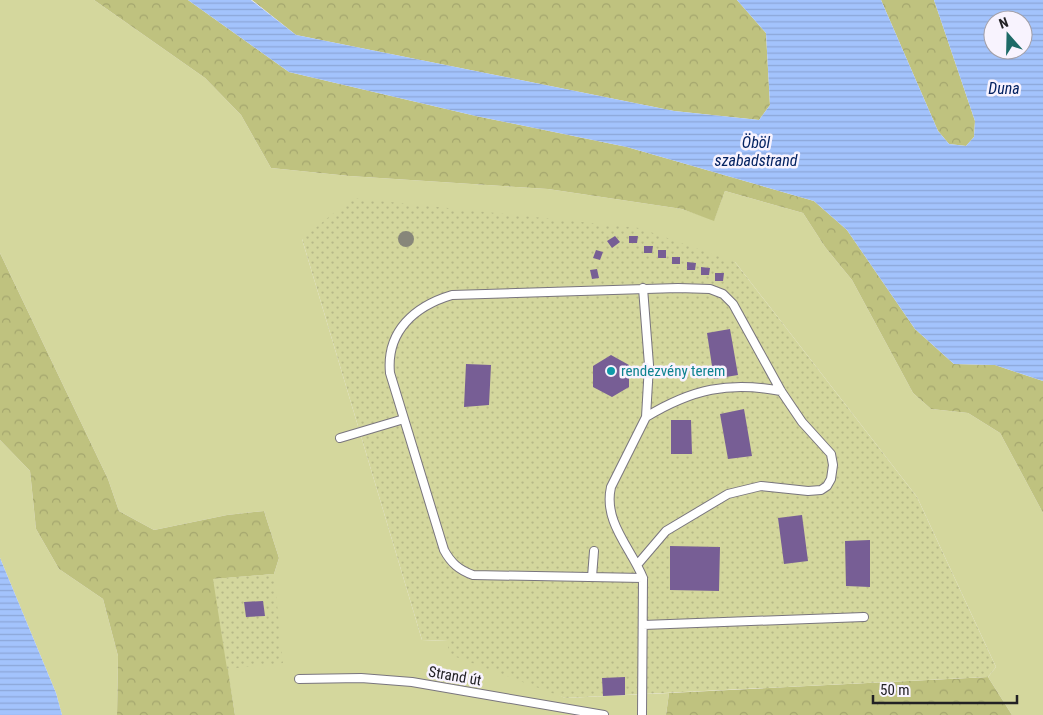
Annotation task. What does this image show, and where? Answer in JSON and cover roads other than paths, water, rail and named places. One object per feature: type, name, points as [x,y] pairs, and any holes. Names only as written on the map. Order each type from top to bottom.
[{"type":"lane","points":[[642,715],[643,578],[638,565],[619,534],[611,515],[609,498],[611,487],[646,417],[649,365],[644,288]]},
{"type":"lane","points":[[638,565],[666,531],[728,494],[760,486],[808,491],[821,490],[826,486],[833,465],[831,454],[802,422],[781,391],[733,304],[723,294],[710,289],[644,288],[452,295],[434,300],[412,314],[398,334],[392,347],[389,362],[390,372],[444,550],[460,570],[473,574],[643,578]]},
{"type":"lane","points":[[646,417],[677,400],[705,390],[728,386],[747,386],[781,391]]},
{"type":"lane","points":[[340,438],[404,419]]},
{"type":"lane","points":[[592,577],[594,551]]},
{"type":"lane","points":[[643,626],[864,617]]},
{"type":"lane","name":"Strand út","points":[[299,679],[361,678],[412,682],[604,715]]},
{"type":"water","points":[[188,0],[251,0],[296,35],[674,111],[759,120],[770,105],[766,33],[737,0],[881,0],[938,131],[949,144],[966,146],[974,137],[975,121],[934,0],[1043,0],[1043,381],[995,365],[954,364],[915,329],[847,230],[814,201],[627,147],[476,116],[289,72]]},
{"type":"water","points":[[0,558],[56,693],[62,715],[0,715]]},
{"type":"place","name":"rendezvény terem","points":[[611,371]]},
{"type":"water label","name":"Duna","points":[[1004,88]]},
{"type":"water label","name":"Öböl szabadstrand","points":[[756,151]]}]
